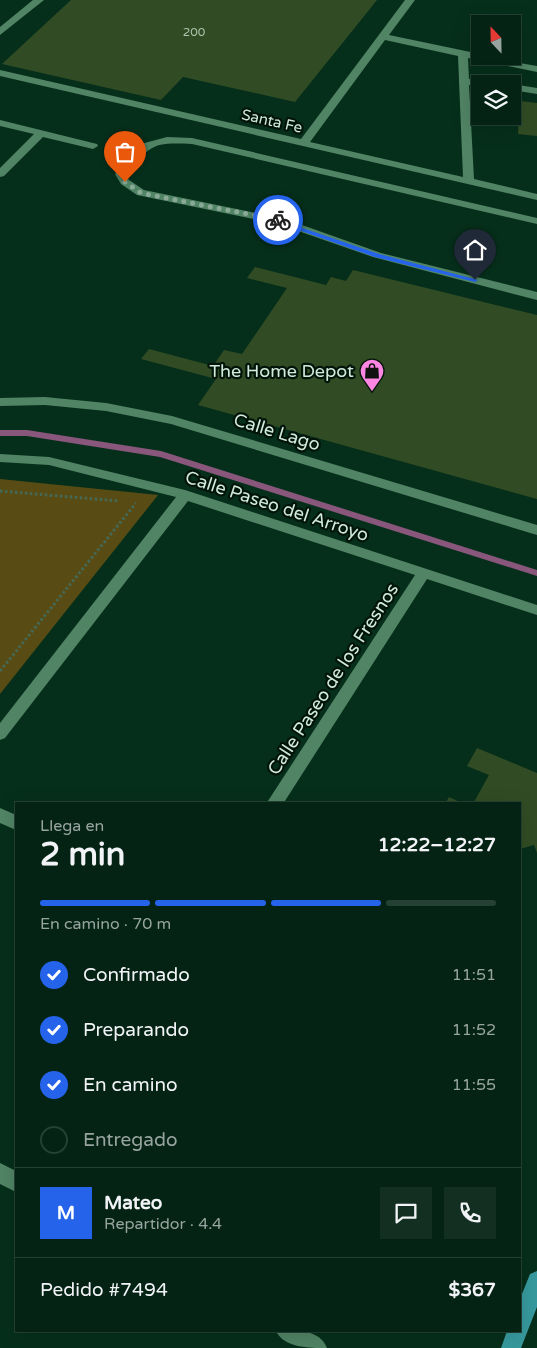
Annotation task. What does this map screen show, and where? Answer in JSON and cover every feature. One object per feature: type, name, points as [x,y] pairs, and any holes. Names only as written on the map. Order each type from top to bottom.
[{"type":"main road","points":[[521,1322],[537,1281]]},
{"type":"main road","points":[[511,1348],[518,1332]]},
{"type":"street","points":[[0,32],[39,0]]},
{"type":"street","points":[[304,143],[410,0]]},
{"type":"street","points":[[383,37],[537,69]]},
{"type":"street","points":[[463,54],[469,181]]},
{"type":"street","name":"Santa Fe","points":[[0,73],[537,197]]},
{"type":"street","points":[[464,81],[471,82]]},
{"type":"street","points":[[521,89],[537,92]]},
{"type":"street","points":[[0,123],[93,146]]},
{"type":"street","points":[[0,174],[41,133]]},
{"type":"street","points":[[537,221],[192,141],[167,140],[145,146],[120,174],[125,182],[141,193],[281,221],[377,255],[537,296]]},
{"type":"street","name":"Calle Lago","points":[[0,402],[45,401],[106,407],[172,420],[537,530]]},
{"type":"street","name":"Calle Paseo del Arroyo","points":[[0,458],[50,461],[186,495],[537,610]]},
{"type":"street","points":[[0,734],[186,495]]},
{"type":"street","name":"Calle Paseo de los Fresnos","points":[[275,802],[423,574]]},
{"type":"street","points":[[0,815],[15,822]]},
{"type":"street","points":[[0,1173],[15,1181]]},
{"type":"street","points":[[288,1332],[317,1348]]},
{"type":"path","points":[[0,491],[137,502],[0,671]]},
{"type":"shaded area","points":[[0,479],[158,495],[0,694]]},
{"type":"building","points":[[71,0],[377,0],[295,102],[183,77],[161,100],[2,64]]},
{"type":"building","points":[[521,101],[537,103],[537,136],[518,134],[519,125],[521,125]]},
{"type":"building","name":"The Home Depot","points":[[255,267],[326,285],[331,277],[346,281],[353,270],[537,315],[537,499],[198,405],[216,379],[141,359],[149,349],[213,366],[224,350],[242,354],[287,288],[247,278]]},
{"type":"building","points":[[477,748],[537,773],[537,853],[534,845],[521,849],[521,802],[474,802],[489,775],[467,766]]},
{"type":"building","points":[[449,797],[460,802],[446,802]]},
{"type":"waterway","points":[[0,433],[27,433],[161,454],[537,573]]},
{"type":"way so far","points":[[125,182],[141,193],[278,220]]},
{"type":"place","name":"The Home Depot","points":[[372,392]]},
{"type":"route","points":[[278,220],[377,255],[475,280]]}]
